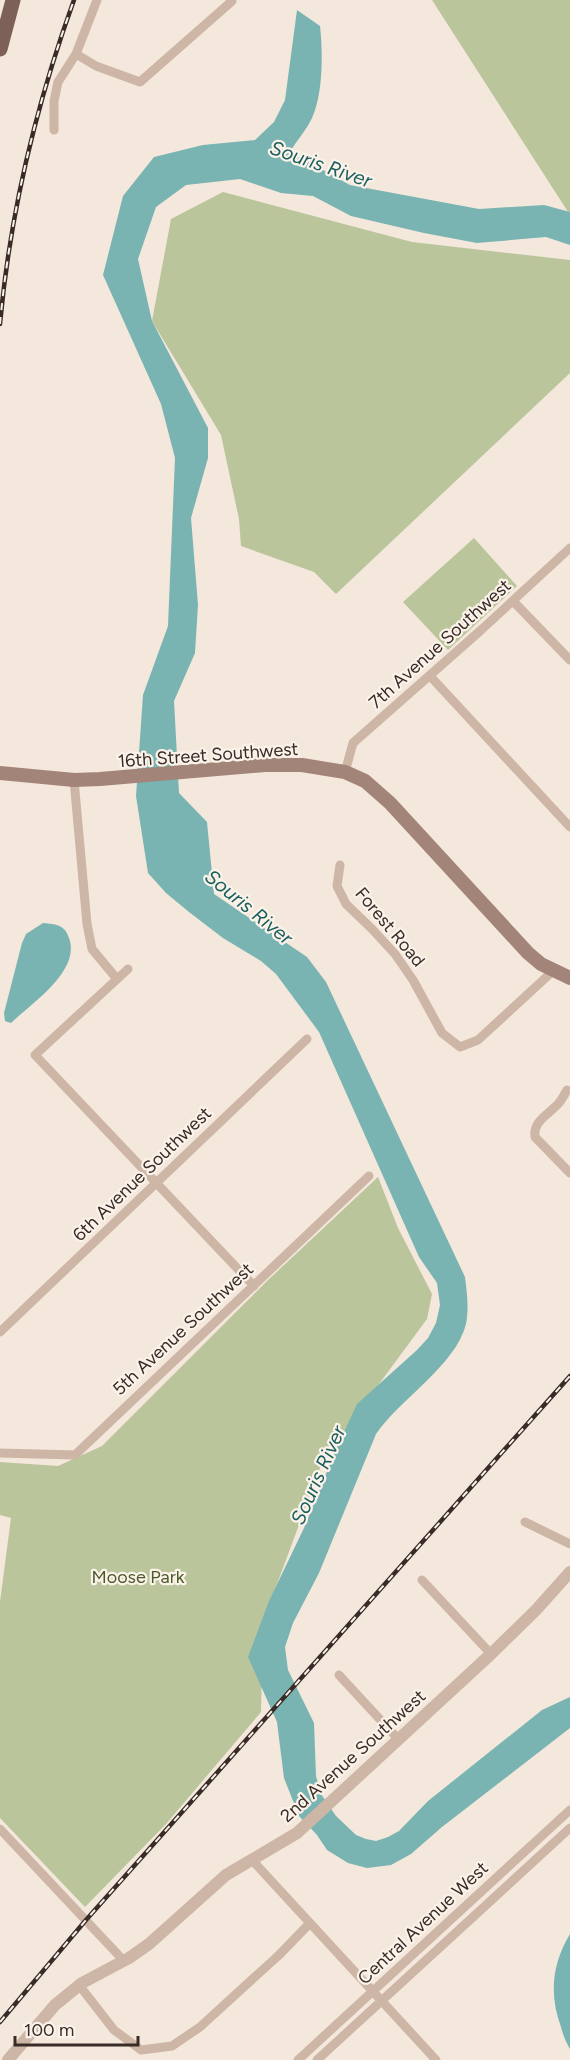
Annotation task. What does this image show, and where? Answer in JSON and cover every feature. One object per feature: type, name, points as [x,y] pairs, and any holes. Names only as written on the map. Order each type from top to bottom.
[{"type":"main road","points":[[0,49],[14,0]]},
{"type":"main road","name":"16th Street Southwest","points":[[0,773],[74,780],[129,778],[265,765],[302,765],[345,772],[365,781],[390,803],[528,953],[553,971]]},
{"type":"main road","points":[[553,971],[570,978]]},
{"type":"street","points":[[54,130],[56,90],[76,54],[97,0]]},
{"type":"street","points":[[76,54],[96,66],[140,82],[232,0]]},
{"type":"street","name":"7th Avenue Southwest","points":[[345,772],[353,743],[570,548]]},
{"type":"street","points":[[513,601],[570,660]]},
{"type":"street","points":[[430,676],[570,827]]},
{"type":"street","points":[[74,780],[87,924],[92,949],[117,979]]},
{"type":"street","name":"Forest Road","points":[[340,865],[337,886],[346,904],[395,954],[413,980],[442,1033],[460,1047],[478,1040],[553,971]]},
{"type":"street","points":[[128,969],[35,1055],[254,1286]]},
{"type":"street","name":"6th Avenue Southwest","points":[[0,1332],[307,1039]]},
{"type":"street","points":[[567,1090],[559,1104],[538,1122],[534,1130],[535,1137],[570,1173]]},
{"type":"street","name":"5th Avenue Southwest","points":[[0,1453],[75,1455],[369,1176]]},
{"type":"street","points":[[525,1522],[570,1544]]},
{"type":"street","name":"2nd Avenue Southwest","points":[[8,2060],[55,2005],[79,1985],[124,1961],[149,1944],[226,1875],[297,1833],[399,1740],[568,1578]]},
{"type":"street","points":[[422,1580],[490,1654]]},
{"type":"street","points":[[339,1675],[399,1740]]},
{"type":"street","name":"Central Avenue West","points":[[298,2060],[570,1810]]},
{"type":"street","name":"Central Avenue West","points":[[317,2060],[570,1828]]},
{"type":"street","points":[[0,1829],[124,1961]]},
{"type":"street","points":[[252,1860],[436,2060]]},
{"type":"street","points":[[79,1985],[114,2030],[141,2049],[172,2046],[200,2027],[279,1955],[310,1923]]},
{"type":"green space","points":[[432,0],[570,0],[570,215]]},
{"type":"green space","points":[[223,192],[412,242],[570,260],[570,373],[336,594],[314,572],[241,546],[239,519],[221,435],[152,321],[171,219]]},
{"type":"green space","points":[[474,538],[517,586],[448,650],[403,602]]},
{"type":"green space","name":"Moose Park","points":[[378,1177],[398,1228],[432,1294],[427,1319],[323,1460],[263,1622],[261,1712],[166,1824],[85,1907],[0,1818],[0,1602],[11,1518],[0,1515],[0,1462],[58,1466],[102,1446],[267,1281]]},
{"type":"water","points":[[297,10],[320,26],[321,73],[316,108],[307,127],[289,154],[305,160],[350,185],[479,209],[544,205],[570,212],[570,245],[546,237],[477,243],[351,216],[313,196],[281,193],[240,179],[186,185],[156,207],[138,259],[152,321],[208,428],[208,458],[191,518],[198,605],[195,653],[174,701],[179,793],[207,822],[214,894],[307,957],[326,982],[466,1283],[467,1318],[460,1339],[439,1368],[376,1434],[319,1573],[293,1623],[285,1647],[288,1670],[314,1723],[316,1776],[321,1794],[336,1816],[356,1835],[376,1841],[388,1837],[399,1831],[428,1801],[542,1710],[570,1697],[570,1728],[442,1827],[411,1854],[391,1865],[367,1868],[348,1863],[327,1850],[317,1835],[299,1816],[284,1778],[277,1722],[248,1657],[269,1601],[304,1528],[357,1404],[417,1350],[428,1338],[436,1323],[440,1305],[437,1283],[419,1257],[319,1032],[276,974],[261,961],[223,938],[189,912],[166,893],[148,873],[136,796],[143,695],[168,626],[175,458],[161,404],[103,275],[123,196],[154,157],[203,145],[255,140],[274,122],[285,100]]},
{"type":"water","points":[[43,923],[59,926],[65,930],[71,950],[68,962],[42,996],[11,1023],[5,1021],[4,1013],[22,943],[26,934]]},
{"type":"water","points":[[570,1934],[570,2049],[557,2015],[554,1979],[559,1957]]},
{"type":"railway","points":[[0,324],[10,241],[26,160],[48,79],[74,0]]},
{"type":"railway","points":[[0,2022],[86,1920],[570,1376]]},
{"type":"water label","name":"Souris River","points":[[321,164]]},
{"type":"water label","name":"Souris River","points":[[249,907]]},
{"type":"water label","name":"Souris River","points":[[318,1475]]}]
